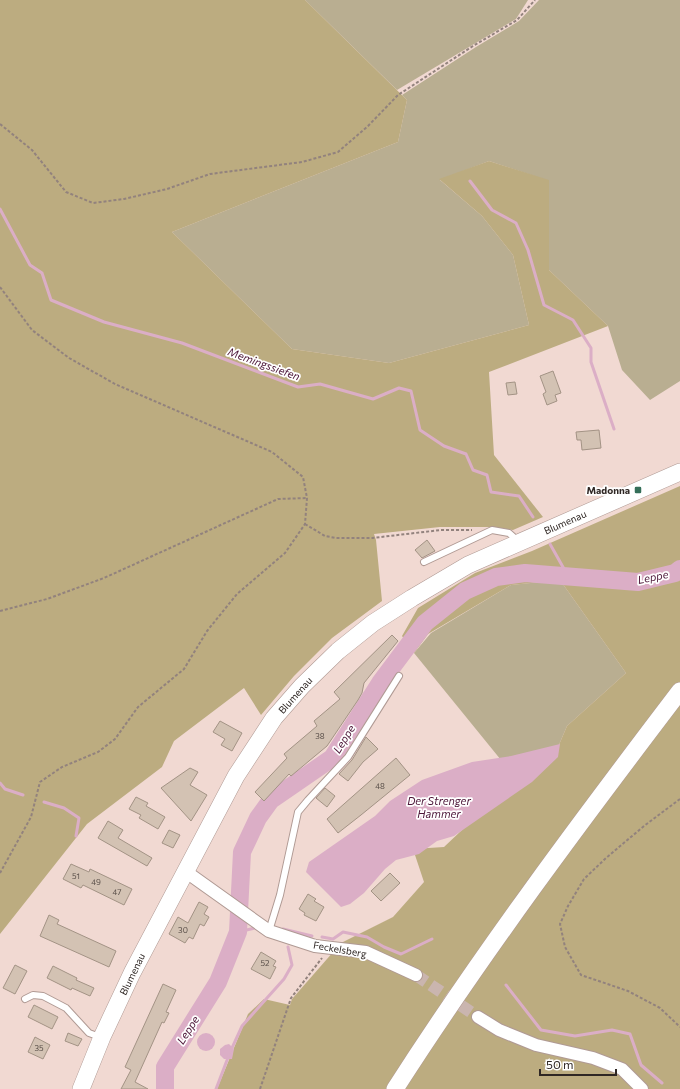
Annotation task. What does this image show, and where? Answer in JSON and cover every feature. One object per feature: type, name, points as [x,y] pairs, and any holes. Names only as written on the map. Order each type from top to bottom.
[{"type":"main road","name":"Blumenau","points":[[81,1089],[102,1037],[132,973],[236,776],[274,718],[302,686],[338,651],[373,623],[468,565],[680,472]]},
{"type":"main road","points":[[395,1089],[436,1025],[482,958],[680,691]]},
{"type":"street","name":"Feckelsberg","points":[[185,871],[269,931],[315,946],[366,952],[416,976]]},
{"type":"street","points":[[478,1017],[500,1030],[536,1045],[593,1058],[622,1069],[642,1089]]},
{"type":"lane","points":[[424,562],[492,530],[509,533],[519,542]]},
{"type":"lane","points":[[269,931],[280,895],[298,812],[348,757],[399,676]]},
{"type":"lane","points":[[25,999],[33,995],[43,996],[66,1008],[89,1033],[102,1037]]},
{"type":"path","points":[[0,124],[32,150],[66,192],[93,203],[124,199],[167,188],[210,174],[302,162],[338,152],[368,126],[398,95],[473,46],[517,20],[535,0]]},
{"type":"path","points":[[0,287],[32,330],[69,358],[115,384],[272,452],[303,477],[307,498],[305,524],[285,553],[237,594],[207,631],[184,669],[138,707],[115,739],[98,752],[62,767],[40,782],[31,817],[0,873]]},
{"type":"path","points":[[0,611],[47,599],[104,578],[278,499],[307,498]]},
{"type":"path","points":[[305,524],[324,536],[336,538],[372,538],[441,530],[492,530]]},
{"type":"path","points":[[680,799],[633,835],[584,879],[568,906],[560,924],[564,947],[581,975],[628,990],[660,1008],[680,1027]]},
{"type":"path","points":[[260,1089],[291,998],[330,947]]},
{"type":"shaded area","points":[[0,0],[305,0],[407,100],[398,142],[172,232],[292,349],[389,363],[529,325],[513,255],[482,216],[439,179],[489,161],[549,180],[549,270],[608,326],[489,372],[494,455],[543,517],[513,530],[493,527],[440,527],[374,534],[376,540],[382,601],[332,638],[294,676],[261,715],[244,688],[174,741],[162,767],[87,824],[0,934]]},
{"type":"shaded area","points":[[305,0],[528,0],[516,19],[397,90]]},
{"type":"shaded area","points":[[539,0],[680,0],[680,381],[650,400],[622,370],[608,326],[549,270],[549,181],[489,161],[440,180],[482,216],[513,255],[529,325],[389,363],[292,349],[172,232],[398,142],[407,100],[402,95],[519,21]]},
{"type":"shaded area","points":[[680,486],[680,1089],[217,1089],[248,1014],[264,999],[290,1005],[292,999],[341,943],[393,917],[424,882],[413,849],[444,847],[499,795],[552,761],[567,726],[626,673],[560,580],[511,585],[428,634],[414,653],[402,636],[418,608],[475,573],[532,551]]},
{"type":"shaded area","points":[[560,580],[626,673],[567,726],[552,761],[501,760],[414,653],[431,633],[511,585]]},
{"type":"water","name":"Der Strenger Hammer","points":[[560,744],[558,757],[532,782],[454,836],[437,841],[419,854],[396,860],[385,869],[364,893],[350,904],[341,907],[306,872],[309,862],[375,816],[390,801],[422,780],[472,762],[511,756]]},
{"type":"water","points":[[206,1033],[212,1036],[215,1042],[212,1048],[206,1051],[200,1048],[197,1042],[200,1036]]},
{"type":"water","points":[[229,1044],[234,1049],[232,1059],[224,1059],[220,1055],[220,1049]]},
{"type":"building","points":[[553,371],[561,393],[555,395],[557,401],[547,405],[543,394],[546,392],[540,376]]},
{"type":"building","points":[[515,382],[517,394],[508,395],[506,383]]},
{"type":"building","points":[[599,430],[601,448],[582,450],[581,440],[577,440],[576,432]]},
{"type":"building","points":[[427,540],[435,551],[422,558],[415,550]]},
{"type":"building","points":[[392,635],[398,641],[364,683],[362,693],[358,700],[327,746],[291,776],[289,774],[264,801],[255,792],[287,758],[284,754],[317,726],[314,721],[340,699],[334,692]]},
{"type":"building","points":[[220,721],[242,733],[232,751],[221,745],[225,739],[213,732]]},
{"type":"building","points":[[366,737],[378,749],[363,762],[348,781],[339,774],[352,760]]},
{"type":"building","points":[[396,758],[410,775],[338,833],[327,819]]},
{"type":"building","points":[[190,768],[198,772],[190,785],[207,795],[191,821],[161,788]]},
{"type":"building","points":[[325,788],[335,796],[327,807],[316,798]]},
{"type":"building","points":[[136,797],[148,803],[146,806],[165,817],[158,829],[139,818],[141,815],[129,809]]},
{"type":"building","points":[[108,821],[123,830],[118,838],[152,858],[147,866],[98,838]]},
{"type":"building","points":[[169,830],[180,835],[173,848],[162,843]]},
{"type":"building","points":[[71,864],[89,872],[90,869],[132,889],[124,905],[83,885],[81,888],[63,879]]},
{"type":"building","points":[[390,873],[400,883],[381,901],[371,891]]},
{"type":"building","points":[[308,894],[316,899],[314,901],[324,907],[316,921],[304,915],[305,913],[299,909]]},
{"type":"building","points":[[199,902],[208,907],[204,914],[209,917],[204,926],[200,924],[193,939],[189,937],[185,943],[169,934],[178,917],[188,923]]},
{"type":"building","points":[[49,915],[59,920],[57,924],[116,951],[109,967],[40,936]]},
{"type":"building","points":[[261,952],[276,961],[273,966],[276,967],[270,979],[251,969]]},
{"type":"building","points":[[15,965],[27,971],[15,994],[3,988]]},
{"type":"building","points":[[53,966],[77,978],[76,980],[94,988],[90,996],[72,988],[71,990],[47,978]]},
{"type":"building","points":[[163,984],[176,990],[166,1012],[169,1013],[164,1023],[162,1022],[135,1082],[148,1089],[121,1089],[131,1070],[125,1067]]},
{"type":"building","points":[[34,1005],[58,1017],[52,1029],[28,1017]]},
{"type":"building","points":[[68,1033],[82,1039],[78,1046],[65,1041]]},
{"type":"building","points":[[35,1037],[50,1045],[43,1059],[28,1052]]},
{"type":"waterway","points":[[470,181],[492,210],[516,223],[528,250],[544,305],[573,320],[591,348],[591,362],[614,429]]},
{"type":"waterway","name":"Memingssiefen","points":[[0,209],[30,265],[42,273],[51,300],[104,322],[182,343],[298,387],[320,384],[373,399],[399,388],[411,391],[420,430],[444,446],[466,454],[473,470],[487,475],[491,492],[519,496],[533,517]]},
{"type":"waterway","name":"Memingssiefen","points":[[550,544],[568,576]]},
{"type":"waterway","name":"Leppe","points":[[165,1089],[165,1067],[218,982],[238,932],[242,852],[258,818],[271,800],[332,758],[380,683],[425,623],[465,591],[496,577],[525,573],[638,582],[675,573],[680,569]]},
{"type":"waterway","points":[[0,783],[5,789],[23,795]]},
{"type":"waterway","points":[[44,802],[64,808],[79,818],[76,836]]},
{"type":"waterway","points":[[238,932],[255,928]]},
{"type":"waterway","points":[[283,929],[312,936]]},
{"type":"waterway","points":[[322,937],[333,939],[343,932],[367,937],[384,947],[401,954],[432,939]]},
{"type":"waterway","points":[[231,1050],[242,1026],[284,979],[292,965],[288,947]]},
{"type":"waterway","points":[[506,985],[541,1030],[575,1036],[612,1030],[630,1034],[641,1065],[662,1083]]},
{"type":"waterway","points":[[216,1089],[229,1055]]},
{"type":"tunnel","points":[[416,975],[478,1017]]},
{"type":"place","name":"Madonna","points":[[638,490]]}]
